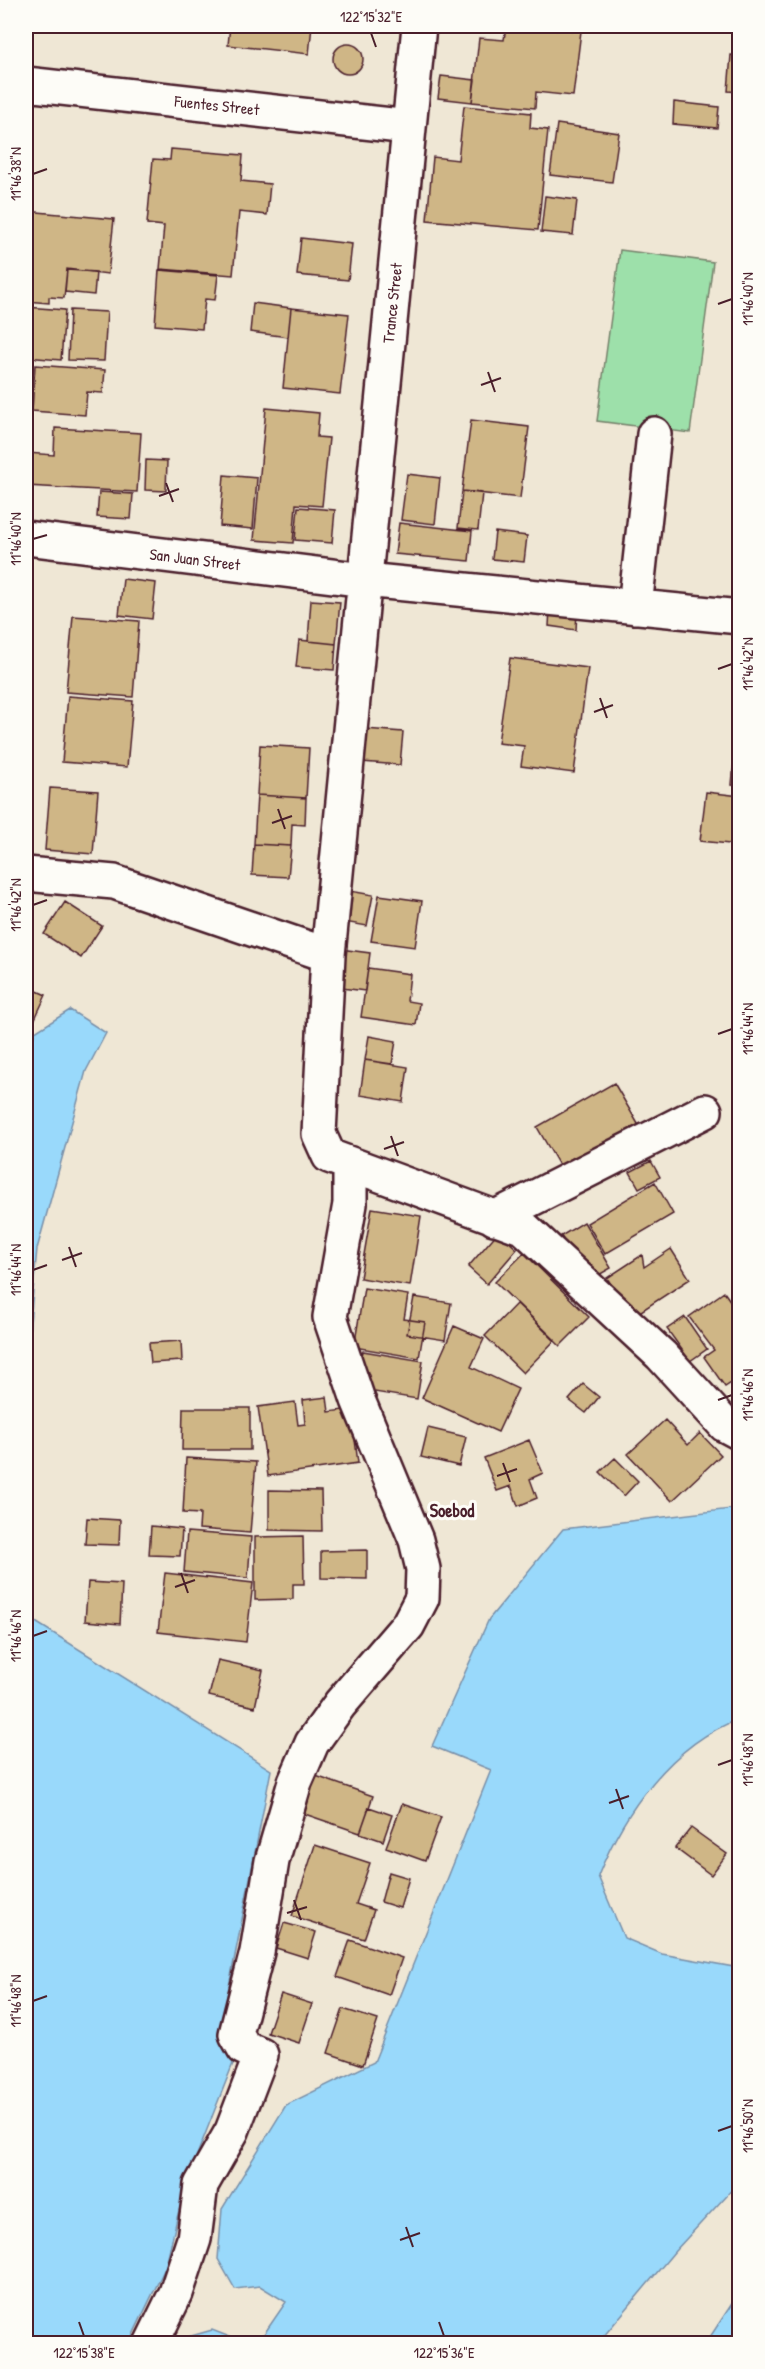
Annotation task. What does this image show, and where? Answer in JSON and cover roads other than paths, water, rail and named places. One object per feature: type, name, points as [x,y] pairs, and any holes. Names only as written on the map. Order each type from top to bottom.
[{"type":"street","name":"Trance Street","points":[[419,26],[328,955],[319,1134],[329,1156],[524,1228],[735,1425]]},
{"type":"street","name":"Fuentes Street","points":[[26,84],[409,127]]},
{"type":"street","points":[[635,607],[654,434]]},
{"type":"street","name":"San Juan Street","points":[[26,538],[365,580],[740,617]]},
{"type":"street","points":[[26,874],[114,882],[328,955]]},
{"type":"street","points":[[495,1218],[705,1111]]},
{"type":"street","points":[[150,2343],[176,2293],[190,2250],[201,2185],[232,2131],[261,2055],[244,2048],[236,2034],[257,1952],[272,1861],[295,1782],[312,1743],[340,1704],[408,1625],[422,1598],[423,1569],[416,1540],[358,1400],[330,1317],[351,1204],[350,1165]]},
{"type":"water","points":[[70,1010],[106,1033],[86,1071],[37,1249],[26,1366],[26,1062],[35,1032]]},
{"type":"water","points":[[739,1508],[739,1719],[715,1730],[692,1745],[653,1782],[636,1804],[598,1876],[624,1938],[662,1954],[739,1968],[739,2182],[675,2251],[598,2343],[178,2343],[181,2339],[212,2330],[240,2341],[264,2334],[286,2302],[260,2286],[235,2289],[218,2259],[222,2209],[286,2105],[374,2062],[491,1770],[432,1746],[489,1619],[563,1529]]},
{"type":"water","points":[[26,1616],[271,1770],[225,2007],[223,2029],[234,2061],[193,2165],[178,2214],[166,2266],[129,2343],[26,2343]]},
{"type":"water","points":[[739,2293],[739,2343],[706,2343]]},
{"type":"district","name":"Soebod","points":[[452,1511]]}]
